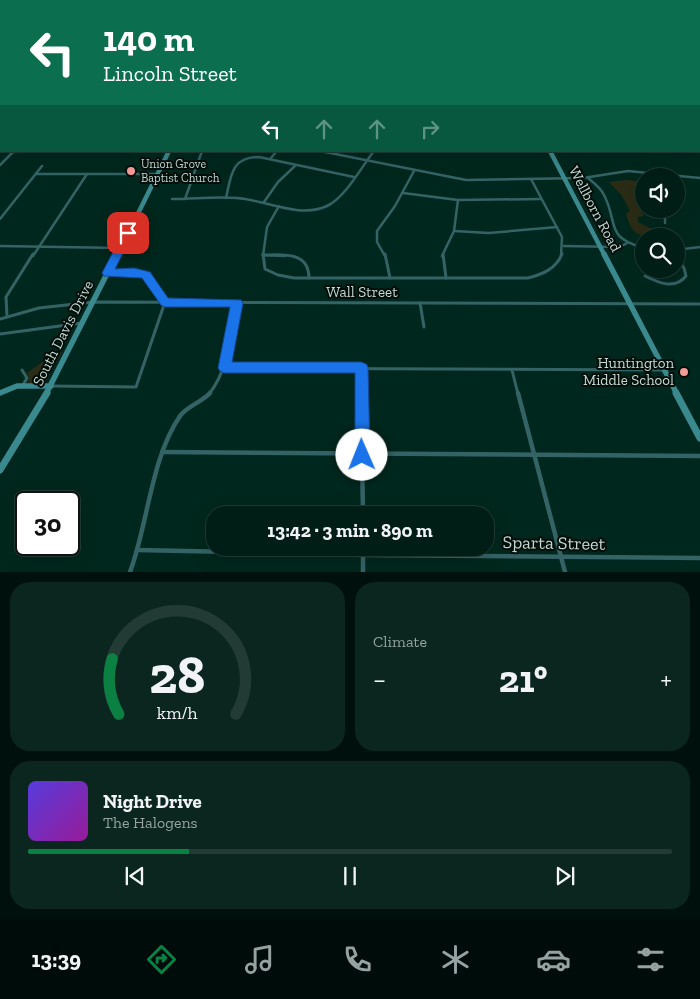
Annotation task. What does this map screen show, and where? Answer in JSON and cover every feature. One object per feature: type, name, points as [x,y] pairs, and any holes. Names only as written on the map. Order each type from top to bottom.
[{"type":"street","points":[[0,165],[12,152]]},
{"type":"street","name":"South Davis Drive","points":[[0,470],[51,386],[168,152]]},
{"type":"street","points":[[185,199],[202,152]]},
{"type":"street","points":[[270,159],[276,152]]},
{"type":"street","points":[[324,152],[366,162],[466,180],[588,177],[624,171],[635,172]]},
{"type":"street","points":[[172,199],[226,198],[264,202],[308,210],[331,204],[338,199],[373,152]]},
{"type":"street","name":"Wellborn Road","points":[[551,152],[700,438]]},
{"type":"street","points":[[226,198],[233,169],[237,162],[254,156],[354,177]]},
{"type":"street","points":[[264,202],[278,182],[296,165]]},
{"type":"street","points":[[0,219],[42,166]]},
{"type":"street","points":[[390,278],[385,256],[376,242],[376,236],[403,193],[414,171]]},
{"type":"street","points":[[36,174],[157,174]]},
{"type":"street","points":[[7,316],[6,301],[9,291],[87,174]]},
{"type":"street","points":[[588,177],[606,198],[615,232],[628,243],[635,245]]},
{"type":"street","points":[[685,177],[700,178]]},
{"type":"street","points":[[279,206],[269,223],[263,255],[264,266],[268,272],[288,277],[310,278],[533,277],[557,265],[562,256],[564,246],[557,227],[531,179]]},
{"type":"street","points":[[403,193],[458,200],[541,199]]},
{"type":"street","points":[[446,278],[442,256],[454,230],[458,200]]},
{"type":"street","points":[[665,218],[665,223]]},
{"type":"street","points":[[454,230],[489,233],[557,227]]},
{"type":"street","points":[[564,246],[620,248],[628,243]]},
{"type":"street","points":[[0,246],[120,248]]},
{"type":"street","points":[[685,249],[700,247]]},
{"type":"street","points":[[263,255],[302,258],[307,264],[310,278]]},
{"type":"street","points":[[0,393],[12,387],[23,385],[136,387],[165,302],[146,274],[134,272],[108,273]]},
{"type":"street","points":[[650,278],[663,283],[676,284],[684,278]]},
{"type":"street","points":[[0,302],[6,301]]},
{"type":"street","name":"Wall Street","points":[[0,318],[41,308],[93,302],[700,304]]},
{"type":"street","points":[[130,572],[138,550],[162,452],[181,415],[208,395],[216,385],[224,368],[237,303]]},
{"type":"street","points":[[420,303],[424,327]]},
{"type":"street","points":[[0,334],[82,323]]},
{"type":"street","points":[[224,368],[361,367],[512,370],[664,370]]},
{"type":"street","points":[[361,367],[363,506]]},
{"type":"street","points":[[22,370],[27,378],[23,385]]},
{"type":"street","points":[[512,370],[565,572]]},
{"type":"street","points":[[162,452],[362,455],[700,456]]},
{"type":"street","name":"Sparta Street","points":[[138,550],[206,552]]},
{"type":"street","points":[[363,556],[363,572]]},
{"type":"street","name":"Sparta Street","points":[[462,556],[700,558]]},
{"type":"green space","points":[[635,181],[635,218],[638,218],[638,222],[650,228],[635,228],[634,231],[626,214],[630,211],[622,196],[609,182]]},
{"type":"green space","points":[[56,352],[62,352],[45,382],[28,383],[29,377],[27,373]]},
{"type":"place","name":"Union Grove Baptist Church","points":[[131,171]]},
{"type":"place","name":"Huntington Middle School","points":[[684,372]]},
{"type":"route","points":[[128,233],[108,273],[134,272],[146,274],[165,302],[237,303],[224,368],[361,367],[362,455]]}]
